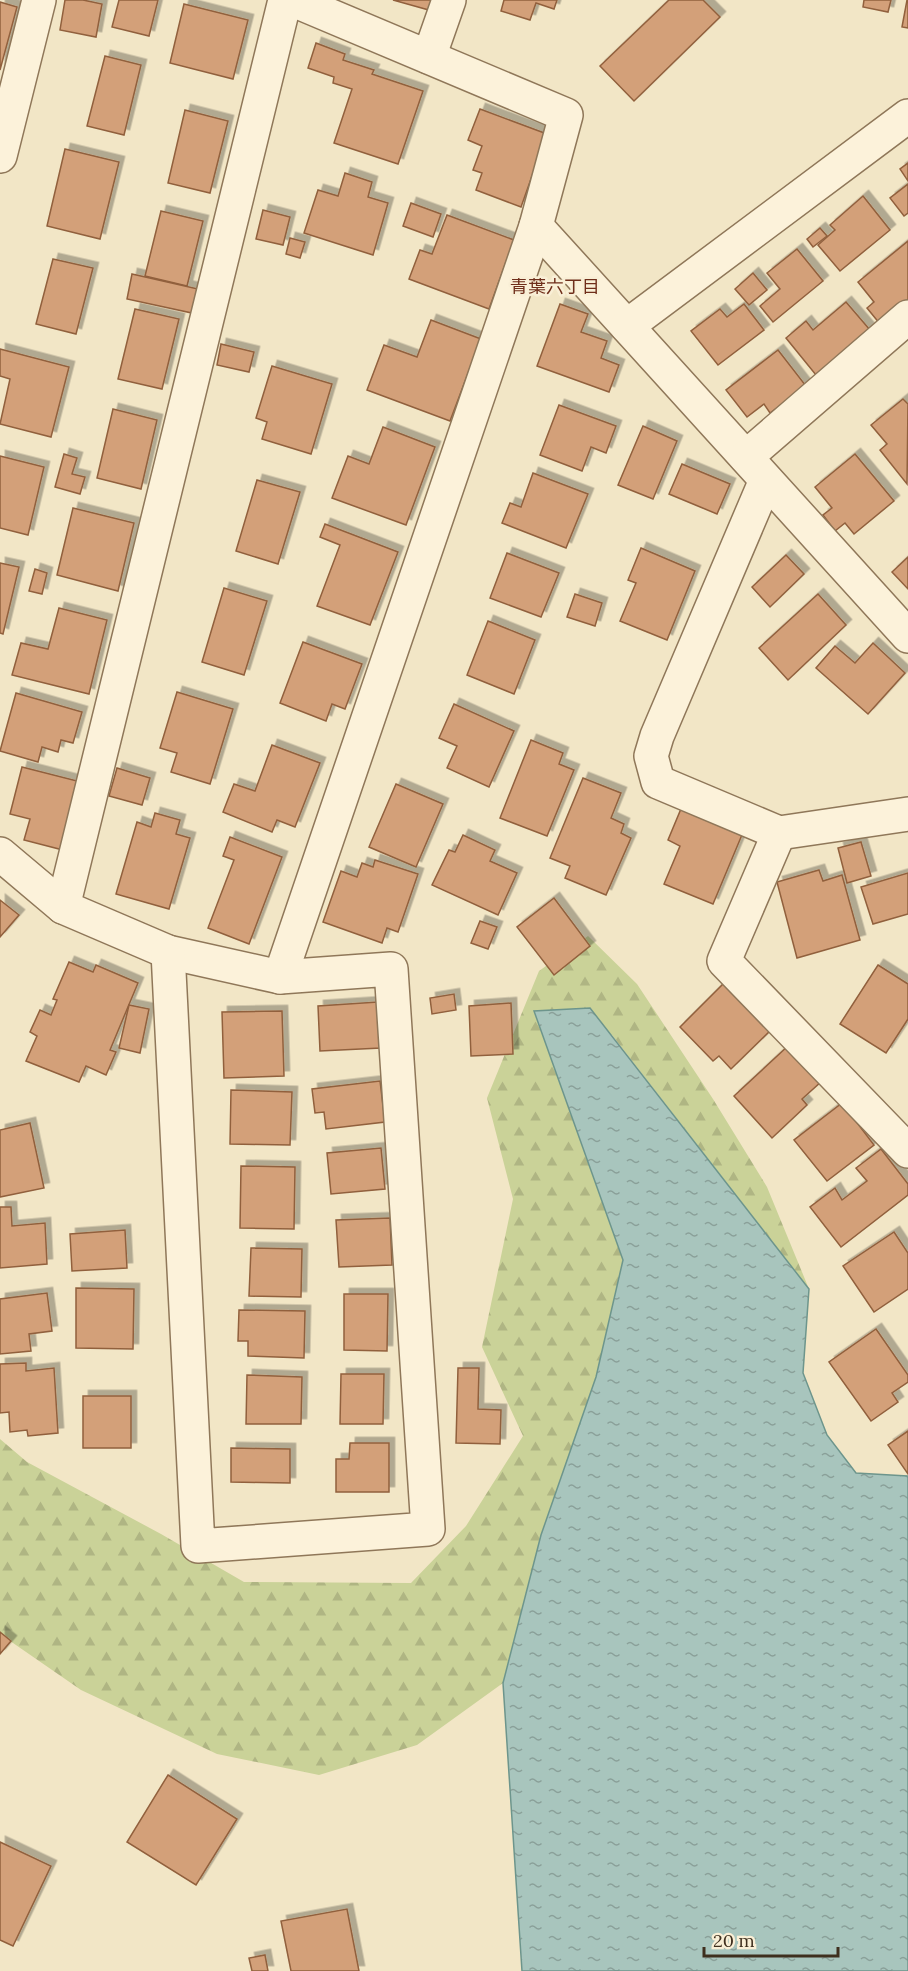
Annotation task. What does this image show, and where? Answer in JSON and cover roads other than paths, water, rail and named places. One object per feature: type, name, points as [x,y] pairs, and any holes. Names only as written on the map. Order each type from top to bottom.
[{"type":"street","points":[[2,142],[39,0]]},
{"type":"street","points":[[63,907],[285,0]]},
{"type":"street","points":[[280,977],[536,226],[566,115],[293,0]]},
{"type":"street","points":[[429,57],[449,0]]},
{"type":"street","points":[[627,326],[908,116]]},
{"type":"street","points":[[536,226],[908,636]]},
{"type":"street","points":[[908,317],[756,469],[651,756],[658,782],[779,833],[908,814]]},
{"type":"street","points":[[779,833],[724,961],[908,1150]]},
{"type":"street","points":[[0,854],[63,907],[168,952],[280,977],[391,969],[428,1529],[198,1546],[168,952]]},
{"type":"water","points":[[590,1008],[809,1289],[803,1373],[827,1435],[856,1473],[908,1476],[908,1971],[522,1971],[503,1683],[541,1535],[596,1377],[623,1260],[534,1011]]},
{"type":"district","name":"青葉六丁目","points":[[555,287]]}]
